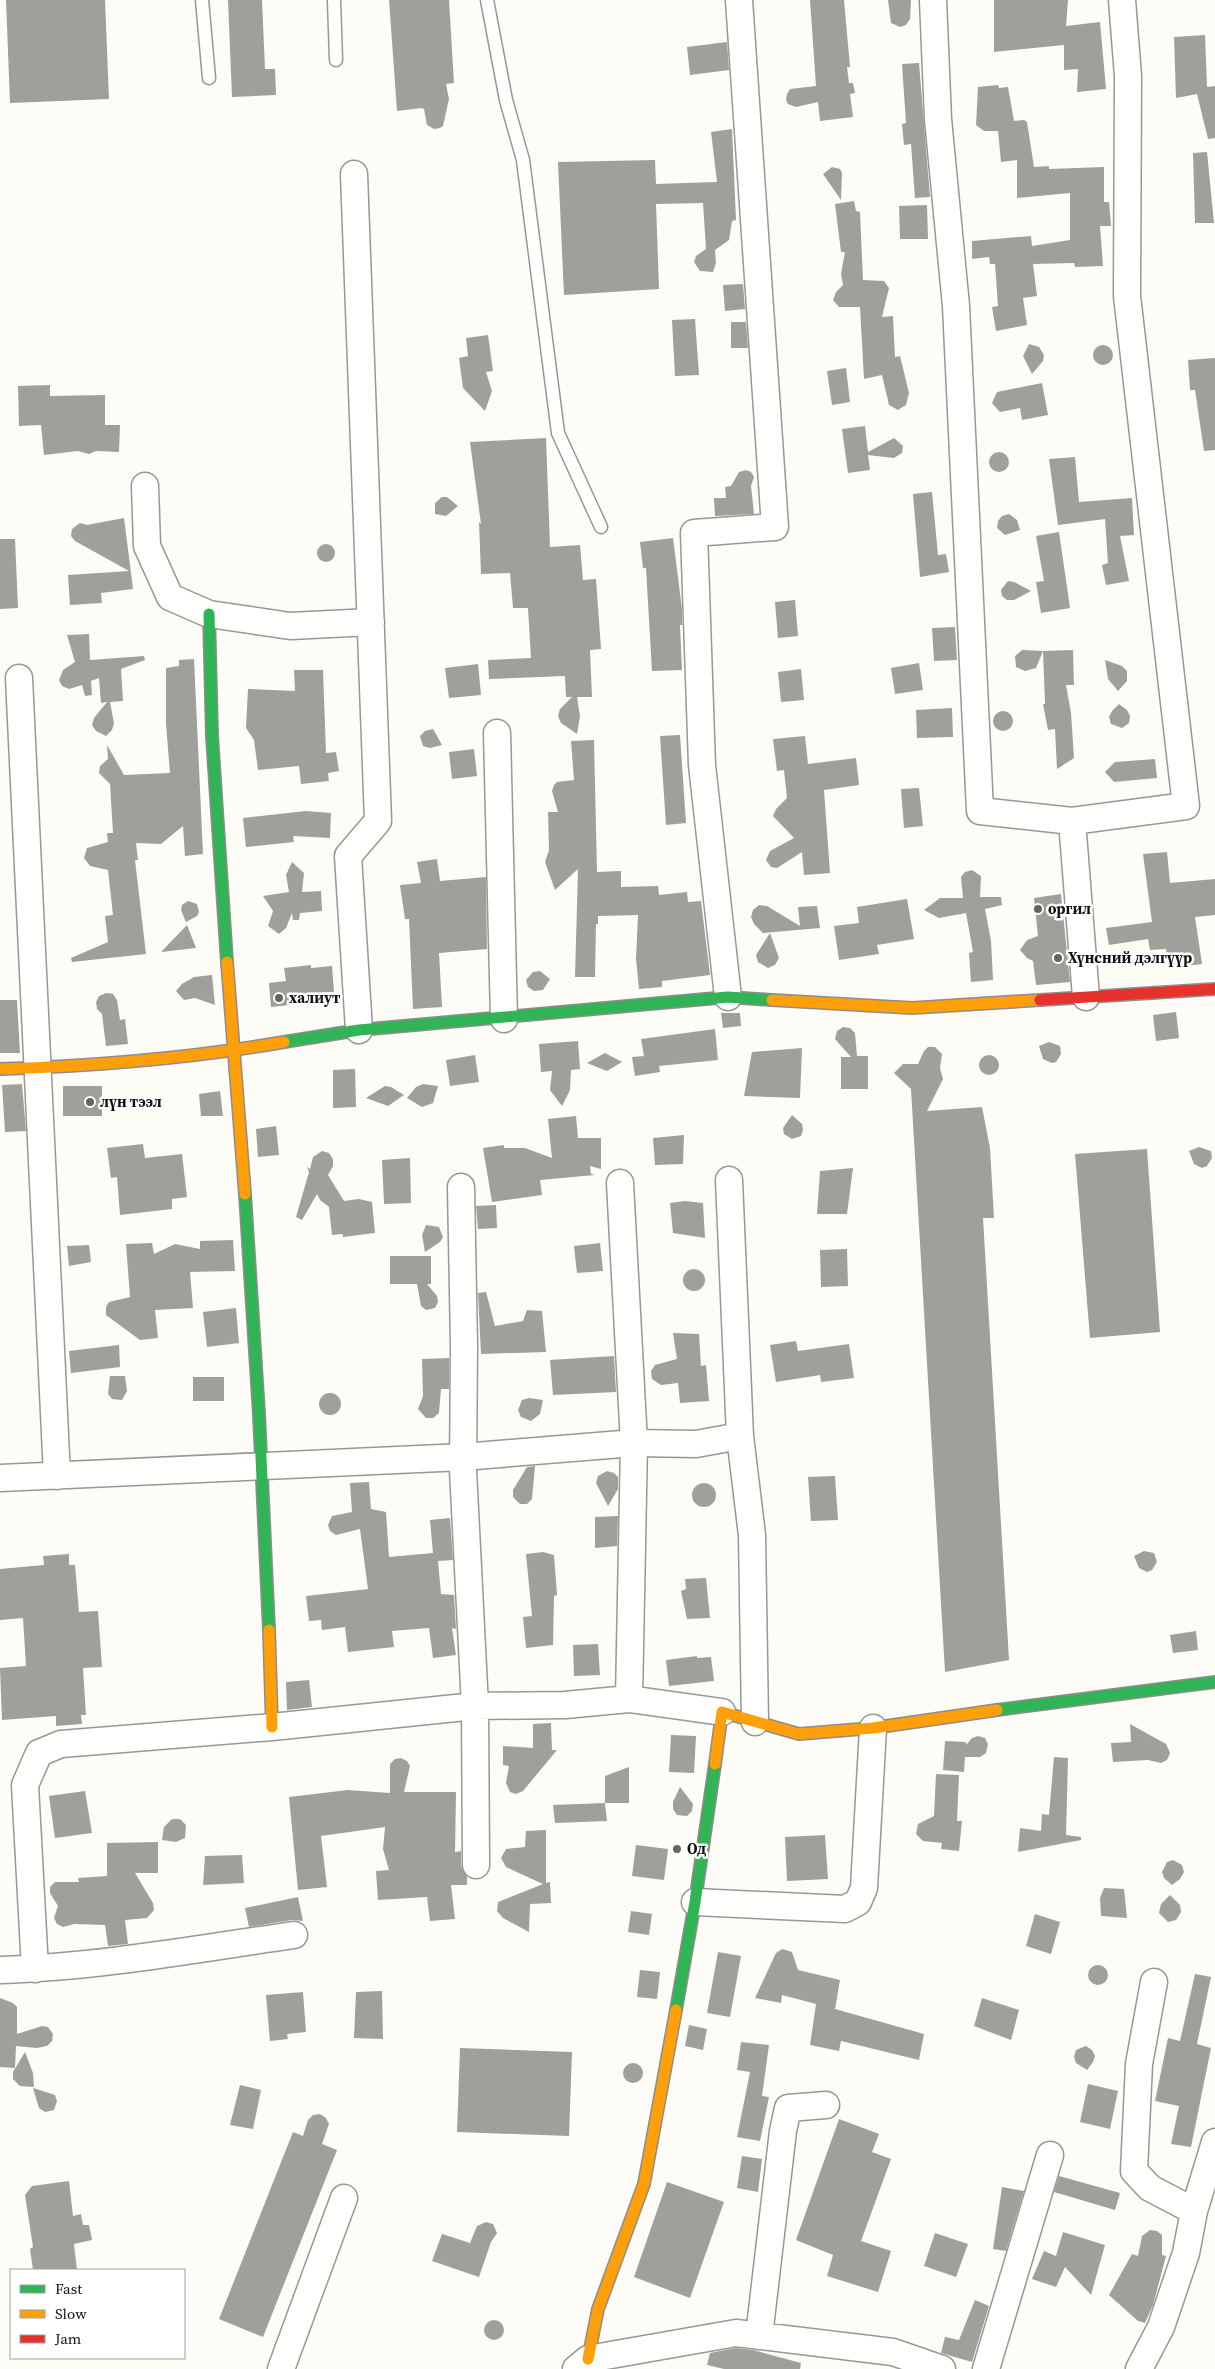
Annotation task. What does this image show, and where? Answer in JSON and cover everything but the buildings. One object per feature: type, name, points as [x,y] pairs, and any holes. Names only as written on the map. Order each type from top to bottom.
[{"type":"street","points":[[728,998],[702,765],[694,533],[775,527],[739,0]]},
{"type":"street","points":[[933,0],[938,119],[956,306],[980,811],[1072,821],[1186,806],[1127,296],[1128,76],[1122,0]]},
{"type":"street","points":[[354,174],[378,821],[348,856],[359,1030]]},
{"type":"street","points":[[145,486],[147,546],[170,597],[209,614],[290,626],[371,622]]},
{"type":"street","points":[[209,614],[209,703],[268,1553],[272,1727]]},
{"type":"street","points":[[20,678],[57,1476]]},
{"type":"street","points":[[497,732],[504,1018]]},
{"type":"street","points":[[1072,821],[1086,997]]},
{"type":"street","points":[[0,1069],[37,1068],[233,1051],[359,1030],[728,998],[912,1008],[1215,989]]},
{"type":"street","points":[[730,1180],[740,1436],[752,1535],[755,1722]]},
{"type":"street","points":[[620,1183],[634,1443],[629,1699]]},
{"type":"street","points":[[461,1187],[464,1457],[475,1706],[476,1865]]},
{"type":"street","points":[[0,1478],[464,1457],[634,1443],[696,1444],[740,1436]]},
{"type":"street","points":[[35,1969],[25,1785],[39,1753],[61,1744],[272,1727],[475,1706],[565,1705],[629,1699],[722,1712],[799,1734],[873,1728],[1044,1703],[1215,1682]]},
{"type":"street","points":[[722,1712],[695,1902],[644,2184],[598,2309],[582,2364],[736,2333],[893,2352],[942,2369]]},
{"type":"street","points":[[695,1902],[845,1909],[858,1902],[864,1888],[873,1728]]},
{"type":"street","points":[[0,1970],[35,1969],[160,1955],[294,1935]]},
{"type":"street","points":[[1154,1982],[1139,2064],[1134,2171],[1150,2188],[1194,2211]]},
{"type":"street","points":[[759,2336],[783,2131],[788,2108],[826,2105]]},
{"type":"street","points":[[1139,2369],[1161,2327],[1186,2253],[1194,2211],[1215,2142]]},
{"type":"street","points":[[986,2369],[1050,2155]]},
{"type":"street","points":[[282,2369],[344,2198]]},
{"type":"lane","points":[[202,0],[210,78]]},
{"type":"lane","points":[[334,0],[336,60]]},
{"type":"lane","points":[[487,0],[506,100],[523,160],[558,433],[601,527]]},
{"type":"traffic: fast","points":[[209,614],[212,736],[227,962]]},
{"type":"traffic: fast","points":[[284,1042],[359,1030],[728,997],[772,1000]]},
{"type":"traffic: fast","points":[[245,1194],[259,1414],[269,1630]]},
{"type":"traffic: fast","points":[[997,1710],[1215,1682]]},
{"type":"traffic: fast","points":[[676,2010],[695,1902],[715,1764]]},
{"type":"traffic: slow","points":[[227,962],[245,1194]]},
{"type":"traffic: slow","points":[[772,1000],[912,1008],[1040,1000]]},
{"type":"traffic: slow","points":[[0,1069],[143,1060],[214,1053],[284,1042]]},
{"type":"traffic: slow","points":[[269,1630],[272,1727]]},
{"type":"traffic: slow","points":[[715,1764],[722,1712],[799,1734],[873,1728],[997,1710]]},
{"type":"traffic: slow","points":[[588,2359],[598,2309],[644,2184],[676,2010]]},
{"type":"traffic: jam","points":[[1040,1000],[1215,989]]},
{"type":"place","name":"оргил","points":[[1038,909]]},
{"type":"place","name":"Хүнсний дэлгүүр","points":[[1058,958]]},
{"type":"place","name":"халиут","points":[[279,998]]},
{"type":"place","name":"лүн тээл","points":[[90,1102]]},
{"type":"place","name":"Од","points":[[677,1849]]}]
